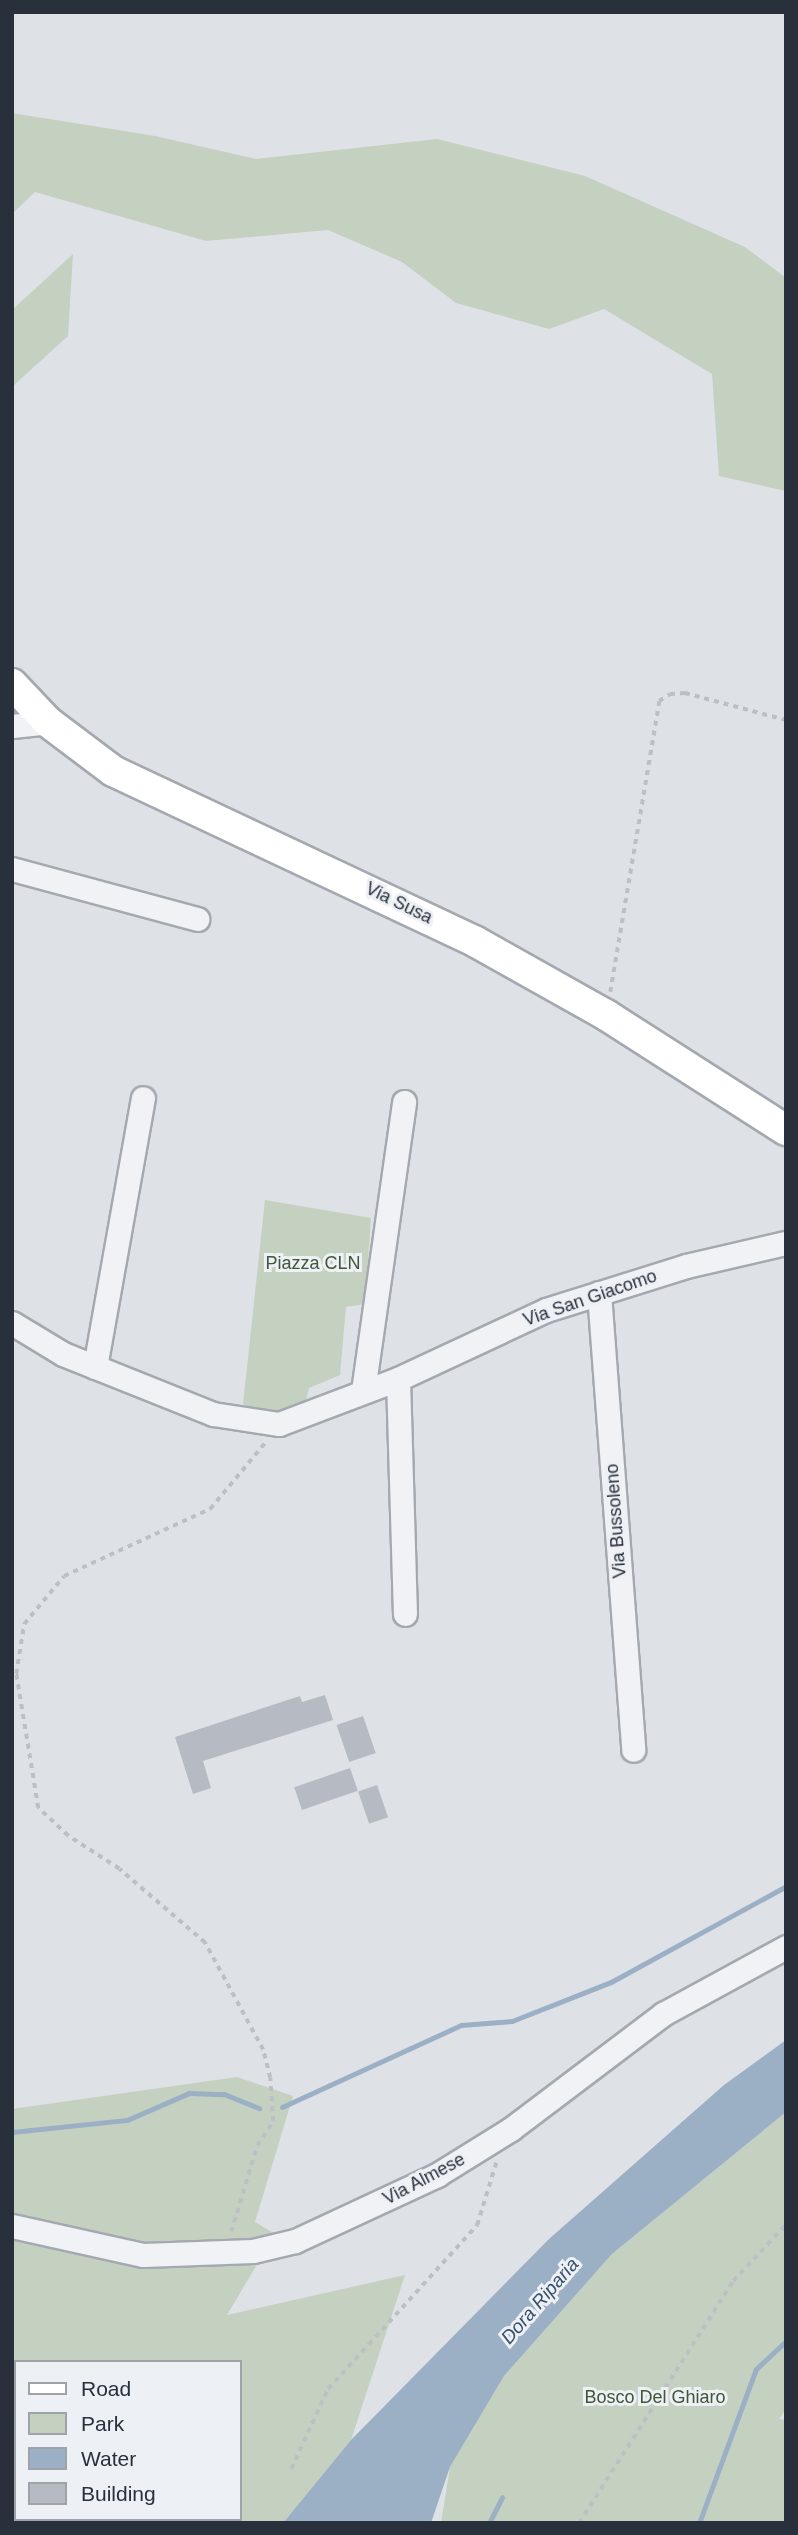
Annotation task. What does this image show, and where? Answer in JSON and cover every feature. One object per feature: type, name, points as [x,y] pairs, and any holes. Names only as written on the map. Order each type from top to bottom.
[{"type":"main road","name":"Via Susa","points":[[12,684],[48,722],[113,771],[151,792],[414,910],[606,1015],[786,1130]]},
{"type":"street","points":[[12,726],[48,722]]},
{"type":"street","points":[[12,869],[197,919]]},
{"type":"street","points":[[95,1367],[143,1098]]},
{"type":"street","points":[[363,1391],[404,1102]]},
{"type":"street","name":"Via San Giacomo","points":[[279,1424],[398,1379],[546,1310],[599,1293],[786,1243]]},
{"type":"street","name":"Via Bussoleno","points":[[599,1293],[633,1750]]},
{"type":"street","points":[[12,1323],[63,1354],[214,1414],[279,1424]]},
{"type":"street","points":[[398,1379],[405,1614]]},
{"type":"street","name":"Via Almese","points":[[12,2225],[144,2255],[222,2253],[295,2241],[437,2175],[512,2129],[663,2014],[786,1947]]},
{"type":"path","points":[[606,1015],[659,701],[670,694],[685,693],[786,720]]},
{"type":"path","points":[[222,2253],[257,2146],[273,2122],[271,2078],[262,2050],[205,1943],[119,1869],[68,1836],[38,1808],[16,1674],[24,1624],[65,1576],[210,1509],[279,1424]]},
{"type":"path","points":[[291,2469],[328,2389],[477,2225],[486,2185],[512,2129]]},
{"type":"path","points":[[579,2523],[733,2281],[786,2225]]},
{"type":"green space","points":[[12,113],[155,136],[256,159],[437,139],[585,176],[745,247],[786,278],[786,491],[719,476],[712,374],[604,309],[549,329],[456,303],[402,262],[328,230],[206,241],[35,192],[12,214]]},
{"type":"green space","points":[[73,254],[68,336],[12,387],[12,310]]},
{"type":"green space","name":"Piazza CLN","points":[[265,1200],[371,1218],[365,1304],[346,1307],[340,1375],[309,1388],[303,1414],[279,1424],[243,1404]]},
{"type":"green space","points":[[237,2077],[293,2096],[255,2222],[275,2234],[227,2315],[405,2275],[351,2440],[283,2523],[12,2523],[12,2109]]},
{"type":"green space","name":"Bosco Del Ghiaro","points":[[786,2112],[786,2409],[779,2419],[786,2420],[786,2523],[441,2523],[450,2467],[504,2376],[612,2254]]},
{"type":"water","name":"Dora Riparia","points":[[786,2040],[786,2112],[612,2254],[504,2376],[450,2467],[431,2523],[283,2523],[351,2440],[549,2239],[724,2085]]},
{"type":"building","points":[[325,1695],[333,1720],[203,1761],[211,1788],[193,1794],[175,1737],[300,1696],[302,1702]]},
{"type":"building","points":[[363,1716],[376,1753],[349,1762],[337,1725]]},
{"type":"building","points":[[350,1768],[358,1791],[302,1810],[294,1787]]},
{"type":"building","points":[[377,1785],[388,1817],[369,1824],[358,1792]]},
{"type":"waterway","points":[[282,2107],[461,2025],[512,2021],[611,1982],[786,1886]]},
{"type":"waterway","points":[[12,2132],[127,2120],[189,2093],[224,2094],[259,2108]]},
{"type":"waterway","points":[[699,2523],[756,2369],[786,2341]]},
{"type":"waterway","points":[[489,2523],[502,2497]]}]
